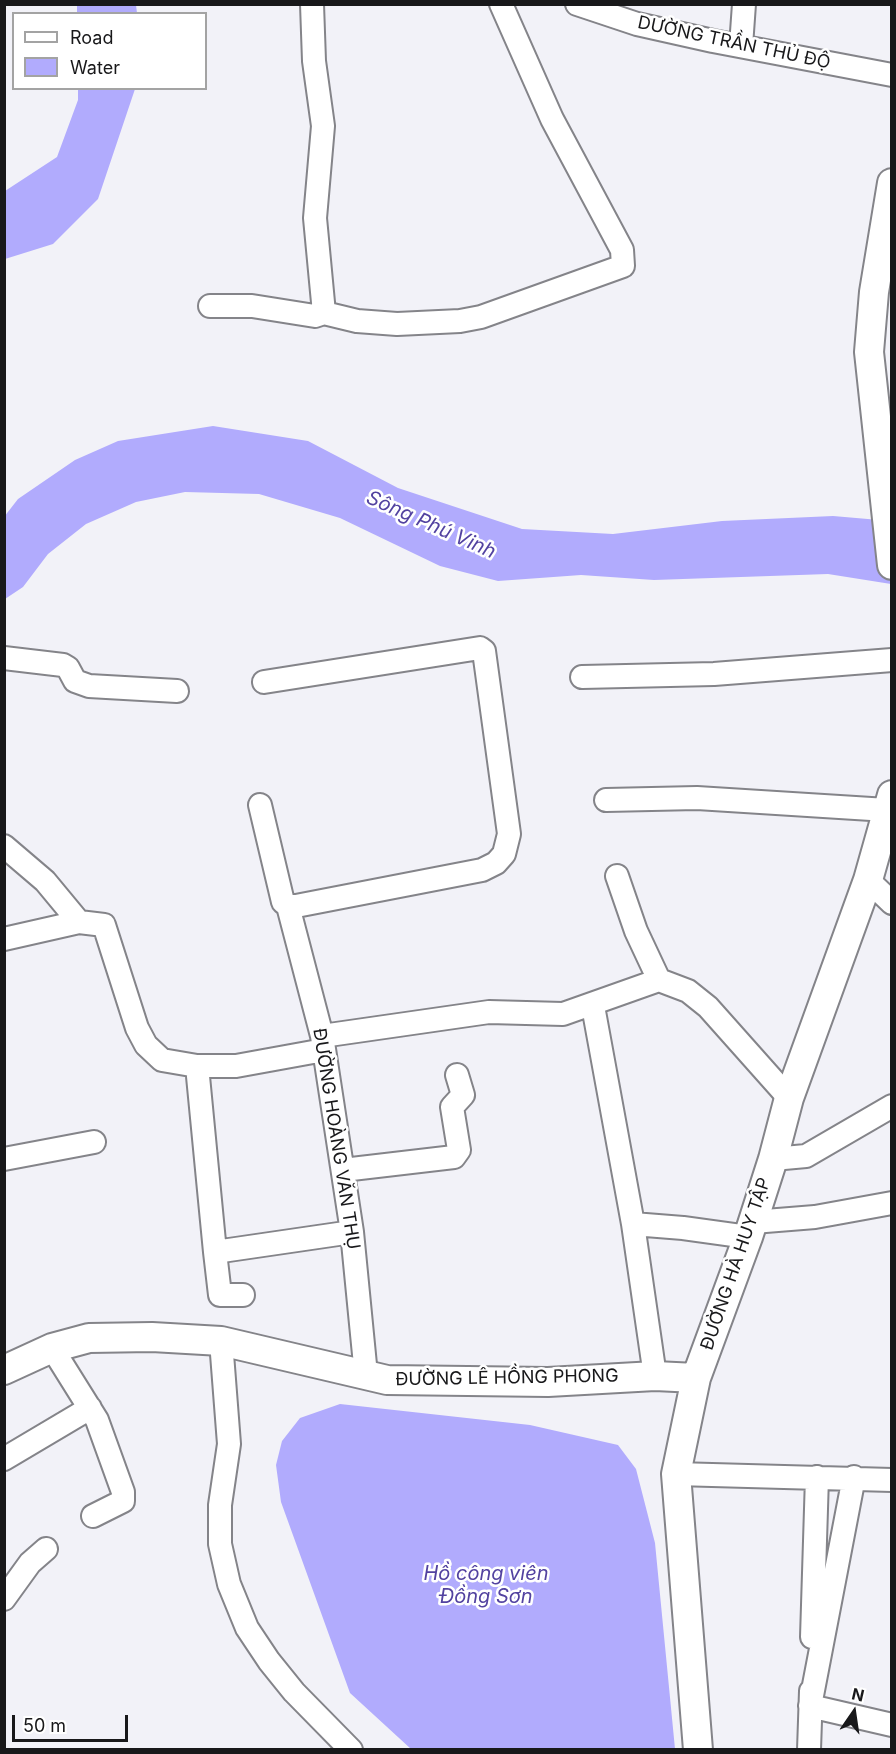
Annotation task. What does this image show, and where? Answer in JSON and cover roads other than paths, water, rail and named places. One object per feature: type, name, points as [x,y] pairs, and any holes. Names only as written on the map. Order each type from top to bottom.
[{"type":"main road","points":[[891,183],[885,261],[869,352],[886,479],[885,511],[891,565]]},
{"type":"main road","name":"ĐƯỜNG HÀ HUY TẬP","points":[[698,1749],[676,1474],[696,1378],[751,1229],[773,1160],[789,1098],[868,880],[889,802]]},
{"type":"main road","name":"ĐƯỜNG LÊ HỒNG PHONG","points":[[4,1370],[52,1348],[89,1338],[152,1337],[221,1341],[387,1380],[548,1382],[655,1376],[696,1378]]},
{"type":"street","points":[[312,4],[314,61],[323,126],[315,218],[324,313]]},
{"type":"street","points":[[210,306],[252,306],[315,316],[324,313],[357,321],[397,324],[460,321],[481,317],[623,266],[622,250],[552,118],[501,4]]},
{"type":"street","name":"DƯỜNG TRẦN THỦ ĐỘ","points":[[577,4],[637,24],[891,75]]},
{"type":"street","points":[[741,46],[744,4]]},
{"type":"street","points":[[264,682],[480,648],[484,651],[508,815],[509,834],[504,854],[496,863],[482,870],[288,906]]},
{"type":"street","points":[[4,658],[63,665],[68,668],[75,681],[89,686],[177,691]]},
{"type":"street","points":[[582,677],[714,674],[891,660]]},
{"type":"street","points":[[606,800],[697,798],[889,802]]},
{"type":"street","name":"ĐƯỜNG HOÀNG VĂN THỤ","points":[[260,806],[283,902],[288,906],[323,1043],[352,1232],[366,1375]]},
{"type":"street","points":[[4,846],[45,881],[79,922]]},
{"type":"street","points":[[617,876],[636,931],[659,980]]},
{"type":"street","points":[[868,880],[891,903]]},
{"type":"street","points":[[4,939],[79,922],[104,925],[137,1028],[146,1045],[162,1060],[197,1066],[236,1066],[323,1043],[489,1012],[563,1014],[593,1006],[659,980],[688,991],[708,1007],[789,1098]]},
{"type":"street","points":[[593,1006],[633,1224],[655,1376]]},
{"type":"street","points":[[197,1066],[220,1295],[243,1295]]},
{"type":"street","points":[[342,1170],[454,1157],[459,1150],[452,1107],[463,1095],[457,1075]]},
{"type":"street","points":[[773,1160],[806,1156],[891,1106]]},
{"type":"street","points":[[4,1159],[93,1142]]},
{"type":"street","points":[[633,1224],[751,1229],[891,1203]]},
{"type":"street","points":[[215,1252],[352,1232]]},
{"type":"street","points":[[221,1341],[229,1444],[220,1504],[220,1544],[229,1584],[248,1628],[269,1661],[294,1692],[351,1749]]},
{"type":"street","points":[[52,1348],[90,1408],[105,1441],[124,1499],[93,1515]]},
{"type":"street","points":[[4,1459],[90,1408]]},
{"type":"street","points":[[676,1474],[854,1477],[891,1480]]},
{"type":"street","points":[[809,1749],[817,1477]]},
{"type":"street","points":[[810,1706],[854,1477]]},
{"type":"street","points":[[4,1599],[30,1563],[46,1549]]},
{"type":"street","points":[[810,1706],[891,1725]]},
{"type":"water","points":[[77,5],[136,5],[137,12],[77,12]]},
{"type":"water","points":[[78,90],[135,90],[98,199],[53,244],[5,259],[5,191],[57,157],[78,100]]},
{"type":"water","name":"Sông Phú Vinh","points":[[213,426],[308,441],[398,488],[522,529],[613,534],[722,521],[833,516],[891,521],[891,584],[828,574],[654,580],[581,575],[498,581],[440,566],[340,518],[259,494],[185,492],[136,502],[86,524],[48,554],[23,587],[5,599],[4,517],[18,499],[75,460],[118,441]]},
{"type":"water","name":"Hồ công viên Đồng Sơn","points":[[340,1404],[530,1425],[618,1445],[636,1469],[655,1543],[675,1749],[411,1749],[350,1693],[281,1502],[276,1465],[282,1441],[300,1418]]}]
